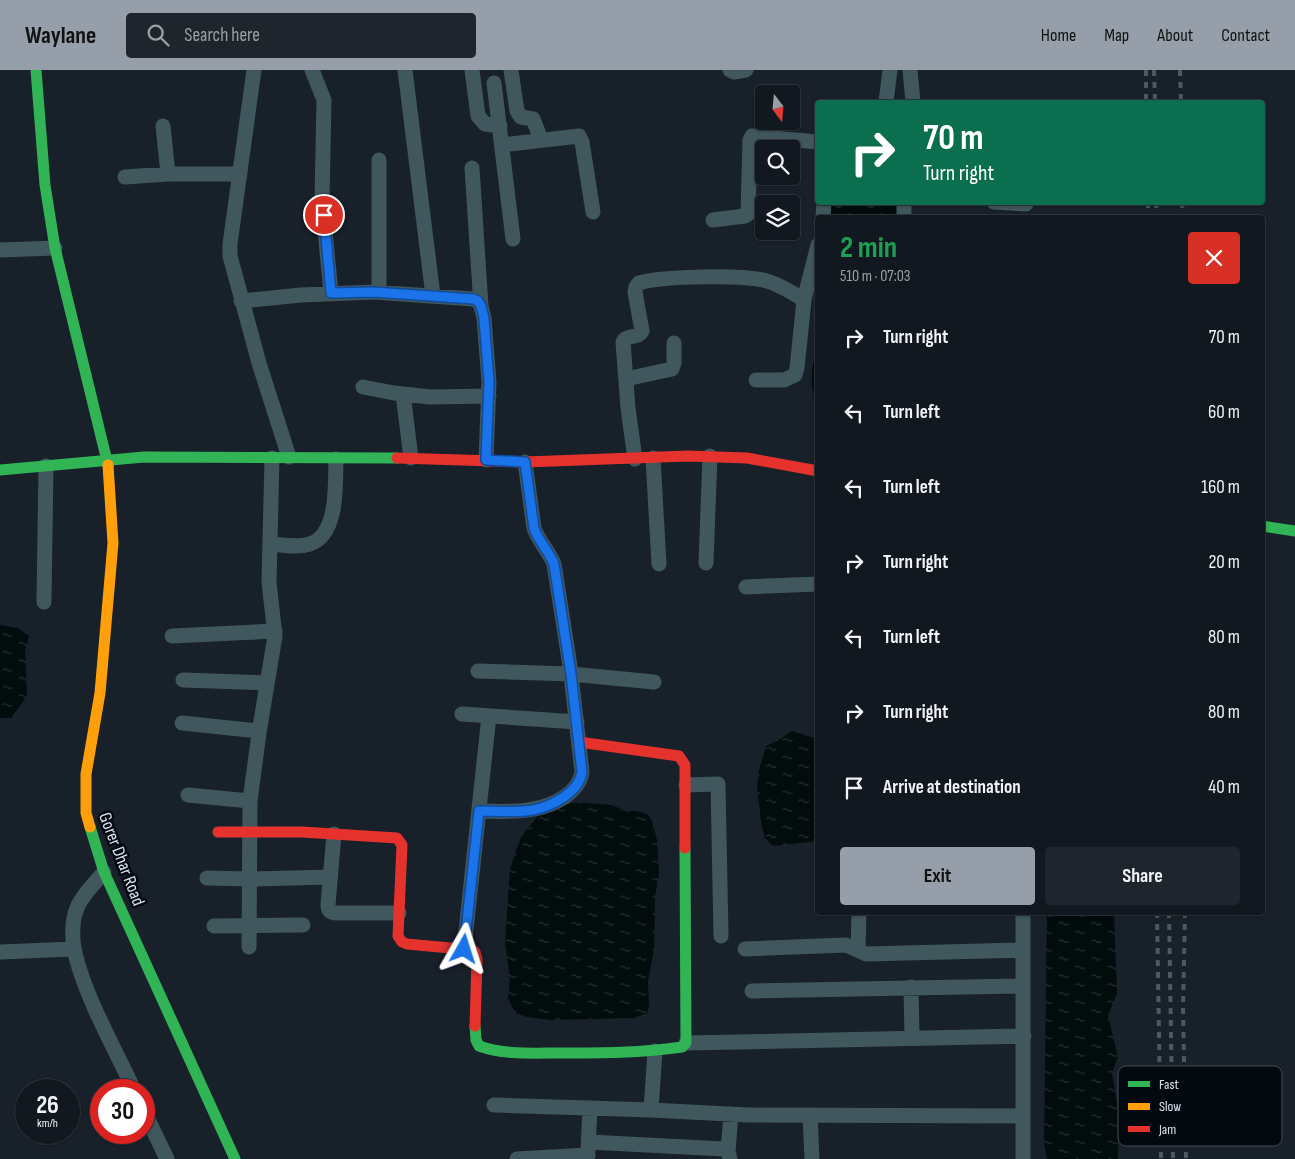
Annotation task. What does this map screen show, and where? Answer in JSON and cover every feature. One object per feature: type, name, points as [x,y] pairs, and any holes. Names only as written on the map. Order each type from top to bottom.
[{"type":"street","name":"Gorer Dhar Road","points":[[36,70],[45,185],[55,248],[108,460],[113,543],[100,693],[86,774],[84,794],[86,812],[104,872],[235,1159]]},
{"type":"street","points":[[254,70],[230,244],[230,256],[258,362],[290,457]]},
{"type":"street","points":[[312,70],[324,100],[322,200],[331,293]]},
{"type":"street","points":[[405,70],[433,296]]},
{"type":"street","points":[[472,70],[478,116],[485,124],[500,126]]},
{"type":"street","points":[[730,70],[734,72],[746,70]]},
{"type":"street","points":[[886,100],[890,70]]},
{"type":"street","points":[[910,70],[913,100]]},
{"type":"street","points":[[473,86],[494,83],[511,76],[518,114],[533,119],[541,139]]},
{"type":"street","points":[[494,83],[513,239]]},
{"type":"street","points":[[163,126],[168,174]]},
{"type":"street","points":[[502,145],[576,135],[581,138],[593,212]]},
{"type":"street","points":[[713,220],[748,214],[750,140],[752,136],[815,142]]},
{"type":"street","points":[[379,160],[379,292]]},
{"type":"street","points":[[472,168],[489,396],[486,460]]},
{"type":"street","points":[[125,177],[168,174],[240,174]]},
{"type":"street","points":[[0,250],[55,248]]},
{"type":"street","points":[[756,380],[784,380],[795,375],[804,300],[815,257]]},
{"type":"street","points":[[635,459],[623,342],[627,337],[638,336],[642,331],[635,292],[639,283],[669,279],[755,278],[778,285],[804,300]]},
{"type":"street","points":[[241,301],[331,293],[379,292],[473,299],[478,301],[481,306]]},
{"type":"street","points":[[626,379],[672,369],[674,363],[674,343]]},
{"type":"street","points":[[363,387],[430,397],[489,396]]},
{"type":"street","points":[[403,394],[411,458]]},
{"type":"street","points":[[706,563],[710,456]]},
{"type":"street","points":[[0,470],[144,457],[411,458],[525,462],[710,456],[747,458],[815,470]]},
{"type":"street","points":[[249,947],[250,801],[275,631],[270,594],[272,458]]},
{"type":"street","points":[[653,458],[660,564]]},
{"type":"street","points":[[271,544],[292,546],[311,544],[326,531],[331,521],[336,459]]},
{"type":"street","points":[[479,811],[533,810],[545,806],[573,791],[581,781],[582,772],[577,722],[554,564],[551,556],[536,535],[534,528],[525,462]]},
{"type":"street","points":[[44,602],[46,466]]},
{"type":"street","points":[[1265,526],[1295,531]]},
{"type":"street","points":[[746,587],[815,584]]},
{"type":"street","points":[[172,636],[275,631]]},
{"type":"street","points":[[478,671],[571,674],[654,682]]},
{"type":"street","points":[[183,680],[267,683]]},
{"type":"street","points":[[462,714],[577,722]]},
{"type":"street","points":[[464,949],[489,716]]},
{"type":"street","points":[[182,723],[259,731]]},
{"type":"street","points":[[218,832],[302,832],[388,836],[400,840],[402,850],[398,936],[403,943],[472,950],[477,954],[475,1025],[476,1039],[479,1046],[483,1049],[514,1053],[655,1051],[682,1048],[686,1043],[685,765],[679,756],[579,742]]},
{"type":"street","points":[[686,785],[718,784],[721,936]]},
{"type":"street","points":[[188,795],[250,801]]},
{"type":"street","points":[[334,834],[329,910],[332,913],[399,913]]},
{"type":"street","points":[[104,872],[80,902],[76,910],[74,949],[91,998],[129,1079]]},
{"type":"street","points":[[207,878],[330,877]]},
{"type":"street","points":[[858,950],[859,915]]},
{"type":"street","points":[[1023,915],[1023,1159]]},
{"type":"street","points":[[214,926],[249,924],[303,925]]},
{"type":"street","points":[[745,950],[846,946],[866,954],[1023,950]]},
{"type":"street","points":[[0,952],[74,949]]},
{"type":"street","points":[[752,991],[1023,986]]},
{"type":"street","points":[[911,987],[912,1038]]},
{"type":"street","points":[[686,1043],[1024,1036]]},
{"type":"street","points":[[651,1110],[655,1051]]},
{"type":"street","points":[[494,1105],[731,1114],[1022,1116]]},
{"type":"street","points":[[588,1152],[590,1108]]},
{"type":"street","points":[[729,1155],[731,1114]]},
{"type":"street","points":[[810,1115],[812,1159]]},
{"type":"street","points":[[155,1134],[167,1159],[160,1159]]},
{"type":"street","points":[[517,1159],[588,1152],[686,1153],[724,1149],[729,1155]]},
{"type":"water","points":[[831,205],[898,205],[899,215],[830,215]]},
{"type":"water","points":[[815,358],[815,398],[812,378]]},
{"type":"water","points":[[0,625],[18,628],[29,636],[25,651],[27,696],[11,718],[0,718]]},
{"type":"water","points":[[792,731],[815,738],[815,841],[773,846],[765,838],[761,822],[757,786],[759,770],[766,746]]},
{"type":"water","points":[[577,802],[611,805],[625,810],[642,812],[648,815],[652,821],[657,840],[659,872],[655,898],[654,950],[648,981],[649,1007],[647,1013],[634,1018],[551,1020],[527,1017],[515,1013],[508,998],[510,980],[505,942],[510,869],[515,853],[521,837],[538,816],[547,810]]},
{"type":"water","points":[[1047,915],[1114,915],[1117,993],[1108,1016],[1118,1057],[1112,1073],[1118,1109],[1118,1159],[1047,1159],[1044,1143]]},
{"type":"railway","points":[[1146,70],[1146,100]]},
{"type":"railway","points":[[1154,70],[1155,100]]},
{"type":"railway","points":[[1180,70],[1181,100]]},
{"type":"railway","points":[[1148,205],[1148,215]]},
{"type":"railway","points":[[1156,205],[1157,215]]},
{"type":"railway","points":[[1182,205],[1183,215]]},
{"type":"railway","points":[[1157,915],[1159,1066]]},
{"type":"railway","points":[[1169,915],[1171,1066]]},
{"type":"railway","points":[[1184,1066],[1185,915]]},
{"type":"railway","points":[[1161,1146],[1161,1159]]},
{"type":"railway","points":[[1173,1146],[1173,1159]]},
{"type":"railway","points":[[1186,1146],[1186,1159]]},
{"type":"traffic: fast","points":[[36,70],[45,185],[55,248],[108,465]]},
{"type":"traffic: fast","points":[[0,470],[144,457],[397,458]]},
{"type":"traffic: fast","points":[[1265,526],[1295,531]]},
{"type":"traffic: fast","points":[[90,827],[104,872],[235,1159]]},
{"type":"traffic: fast","points":[[475,1026],[476,1040],[479,1046],[498,1051],[539,1053],[621,1052],[682,1047],[686,1043],[685,848]]},
{"type":"traffic: slow","points":[[90,827],[86,813],[86,774],[100,693],[113,543],[108,465]]},
{"type":"traffic: jam","points":[[397,458],[525,462],[688,456],[747,458],[815,470]]},
{"type":"traffic: jam","points":[[579,742],[679,756],[685,765],[685,848]]},
{"type":"traffic: jam","points":[[218,832],[302,832],[397,838],[402,845],[398,936],[402,942],[407,944],[472,950],[475,952],[477,959],[475,1026]]},
{"type":"route","points":[[324,215],[331,293],[374,292],[473,299],[478,301],[484,318],[489,382],[486,460],[525,462],[534,528],[536,535],[548,550],[554,564],[578,730],[582,772],[581,781],[573,791],[545,806],[533,810],[479,811],[464,949]]}]
